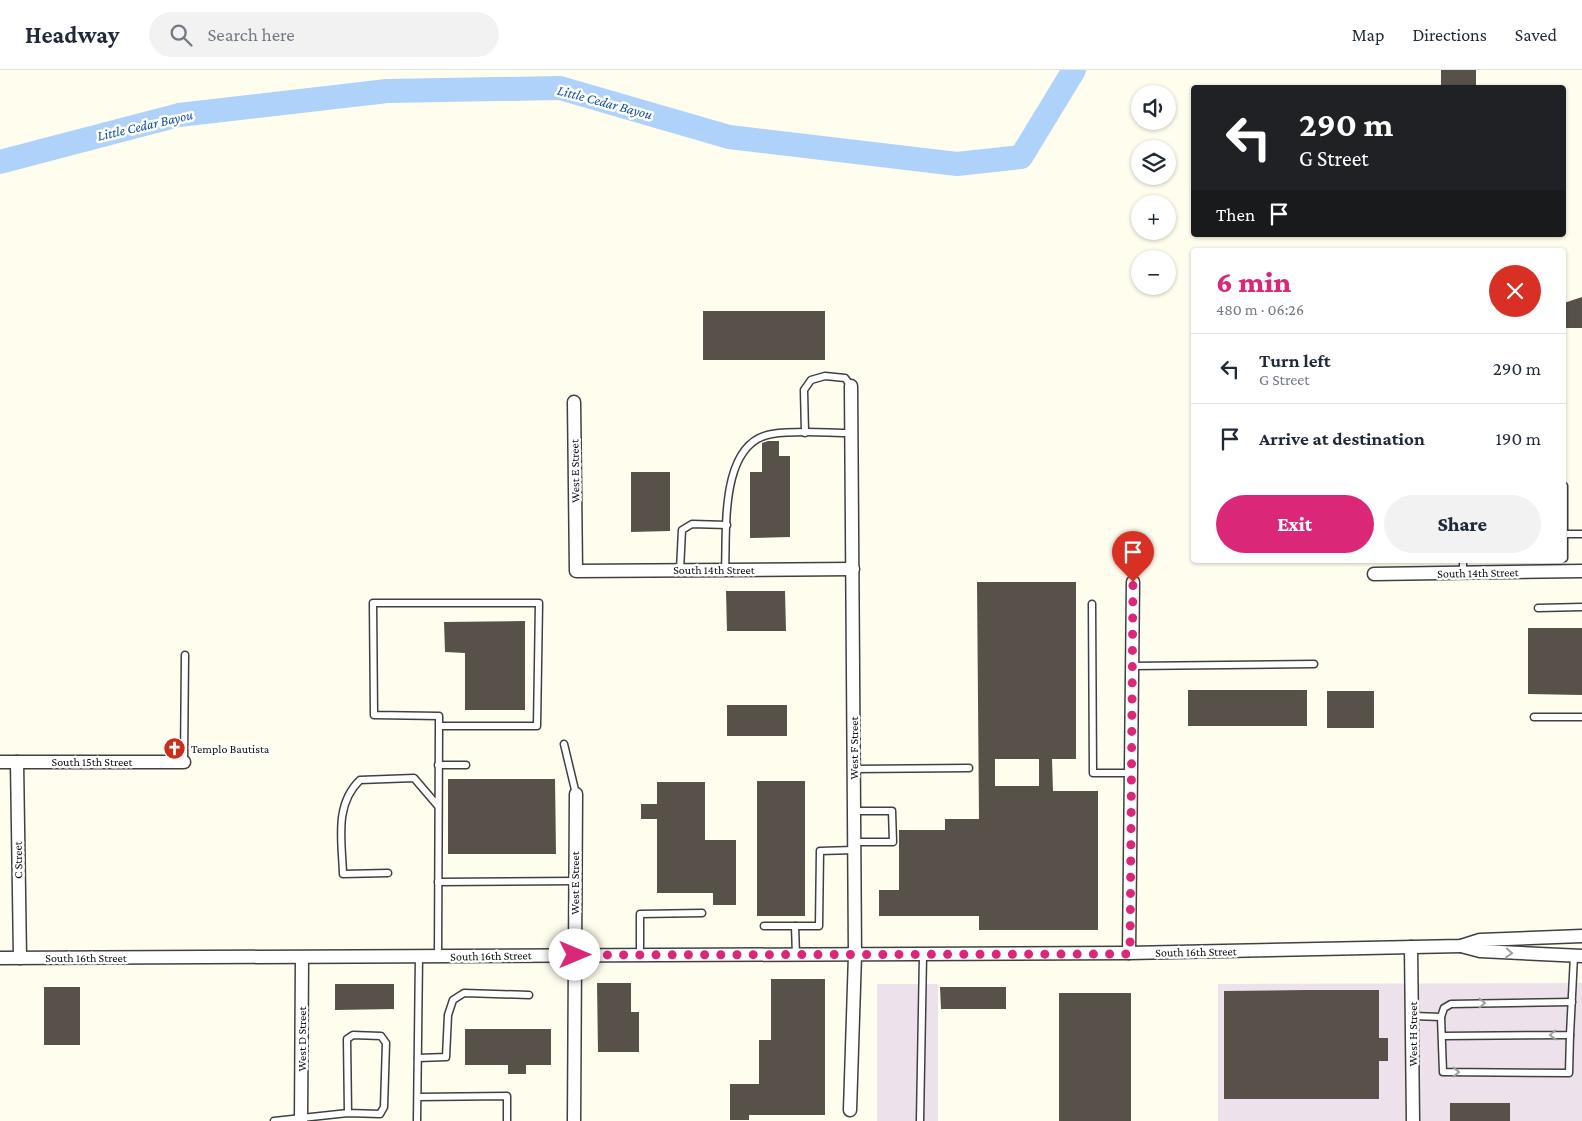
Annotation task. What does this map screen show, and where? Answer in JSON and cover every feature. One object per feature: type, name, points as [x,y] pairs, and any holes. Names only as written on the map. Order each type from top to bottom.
[{"type":"street","name":"West F Street","points":[[850,1110],[855,955],[852,386]]},
{"type":"street","name":"West E Street","points":[[574,402],[576,571]]},
{"type":"street","name":"South 14th Street","points":[[1374,574],[1463,566],[1564,563],[1582,572]]},
{"type":"street","name":"South 14th Street","points":[[576,571],[853,569]]},
{"type":"street","points":[[1130,954],[1133,582]]},
{"type":"street","name":"South 15th Street","points":[[0,762],[184,762]]},
{"type":"street","name":"C Street","points":[[17,762],[20,958]]},
{"type":"street","name":"West E Street","points":[[574,1121],[576,794]]},
{"type":"street","name":"South 16th Street","points":[[1461,946],[1480,940],[1582,936]]},
{"type":"street","name":"South 16th Street","points":[[0,958],[1130,954],[1461,946],[1480,951],[1578,956]]},
{"type":"street","name":"West H Street","points":[[1411,947],[1414,1016],[1413,1121]]},
{"type":"street","name":"West D Street","points":[[301,1120],[302,958]]},
{"type":"lane","points":[[805,433],[804,390],[810,380],[825,376],[845,378],[852,386]]},
{"type":"lane","points":[[725,570],[730,480],[736,462],[758,438],[772,434],[853,433]]},
{"type":"lane","points":[[680,570],[682,530],[692,524],[727,525]]},
{"type":"lane","points":[[1566,534],[1582,534]]},
{"type":"lane","points":[[438,956],[438,716],[374,715],[374,603],[539,603],[537,726],[439,726]]},
{"type":"lane","points":[[1092,604],[1093,773],[1131,773]]},
{"type":"lane","points":[[1538,608],[1582,607]]},
{"type":"lane","points":[[184,762],[185,655]]},
{"type":"lane","points":[[1132,666],[1314,664]]},
{"type":"lane","points":[[1534,717],[1582,717]]},
{"type":"lane","points":[[564,744],[576,794]]},
{"type":"lane","points":[[438,765],[466,765]]},
{"type":"lane","points":[[854,769],[969,768]]},
{"type":"lane","points":[[388,873],[342,874],[342,810],[349,790],[360,780],[414,778],[438,806]]},
{"type":"lane","points":[[764,926],[819,926],[820,851],[892,842],[892,811],[854,811]]},
{"type":"lane","points":[[438,882],[575,881]]},
{"type":"lane","points":[[640,955],[640,914],[702,913]]},
{"type":"lane","points":[[795,926],[796,955]]},
{"type":"lane","points":[[920,1121],[923,955]]},
{"type":"lane","points":[[417,1121],[419,956]]},
{"type":"lane","points":[[1572,1002],[1451,1004],[1444,1008],[1441,1017],[1443,1072],[1569,1073],[1573,986],[1578,956]]},
{"type":"lane","points":[[418,1058],[446,1057],[448,1015],[452,1000],[464,994],[529,995]]},
{"type":"lane","points":[[1414,1016],[1441,1017]]},
{"type":"lane","points":[[274,1121],[301,1120],[348,1113],[380,1114],[384,1107],[386,1043],[381,1036],[353,1035],[347,1039],[348,1113]]},
{"type":"lane","points":[[1443,1036],[1570,1035]]},
{"type":"lane","points":[[418,1097],[507,1096],[507,1121]]},
{"type":"shaded area","points":[[1582,983],[1582,1121],[1218,1121],[1218,984]]},
{"type":"shaded area","points":[[877,984],[938,984],[938,1121],[877,1121]]},
{"type":"building","points":[[1441,70],[1476,70],[1476,85],[1441,85]]},
{"type":"building","points":[[1582,297],[1582,328],[1566,328],[1566,302]]},
{"type":"building","points":[[703,311],[825,311],[825,360],[703,360]]},
{"type":"building","points":[[779,441],[779,456],[790,456],[790,537],[750,538],[750,472],[762,472],[762,443]]},
{"type":"building","points":[[631,472],[670,472],[670,531],[631,532]]},
{"type":"building","points":[[977,582],[1076,582],[1076,759],[1052,759],[1053,791],[1098,791],[1098,930],[979,930],[979,916],[879,916],[879,890],[899,890],[899,830],[945,830],[945,819],[979,819]],"holes":[[[995,759],[1039,759],[1039,786],[995,786]]]},
{"type":"building","points":[[726,591],[785,591],[786,631],[727,631]]},
{"type":"building","points":[[525,621],[525,710],[465,710],[465,653],[445,652],[444,622]]},
{"type":"building","points":[[1528,628],[1582,628],[1582,695],[1528,694]]},
{"type":"building","points":[[1188,690],[1307,690],[1307,726],[1188,726]]},
{"type":"building","points":[[1327,691],[1374,691],[1374,728],[1327,728]]},
{"type":"building","points":[[727,705],[787,705],[787,736],[727,736]]},
{"type":"building","points":[[448,779],[555,779],[556,854],[448,854]]},
{"type":"building","points":[[757,781],[805,781],[805,916],[757,916]]},
{"type":"building","points":[[657,782],[705,782],[705,840],[736,840],[736,905],[713,905],[713,893],[657,893],[657,819],[641,819],[641,804],[657,804]]},
{"type":"building","points":[[771,979],[825,979],[825,1115],[749,1115],[749,1120],[730,1120],[730,1084],[759,1084],[759,1040],[771,1040]]},
{"type":"building","points":[[597,983],[631,983],[631,1012],[639,1012],[639,1052],[598,1052]]},
{"type":"building","points":[[335,984],[394,984],[394,1009],[335,1010]]},
{"type":"building","points":[[44,987],[80,987],[80,1045],[44,1045]]},
{"type":"building","points":[[940,987],[1006,987],[1006,1009],[941,1009]]},
{"type":"building","points":[[1379,990],[1379,1038],[1388,1038],[1388,1061],[1379,1061],[1379,1099],[1224,1099],[1224,991]]},
{"type":"building","points":[[1059,993],[1131,993],[1131,1121],[1059,1121]]},
{"type":"building","points":[[465,1029],[551,1029],[551,1065],[526,1065],[526,1074],[508,1074],[508,1065],[465,1065]]},
{"type":"building","points":[[1450,1103],[1510,1103],[1510,1121],[1450,1121]]},
{"type":"waterway","name":"Little Cedar Bayou","points":[[0,162],[179,115],[387,91],[560,88],[729,137],[957,164],[1021,157],[1074,70]]},
{"type":"place","name":"Templo Bautista","points":[[175,749]]},
{"type":"route","points":[[575,955],[1130,954],[1133,582]]}]
